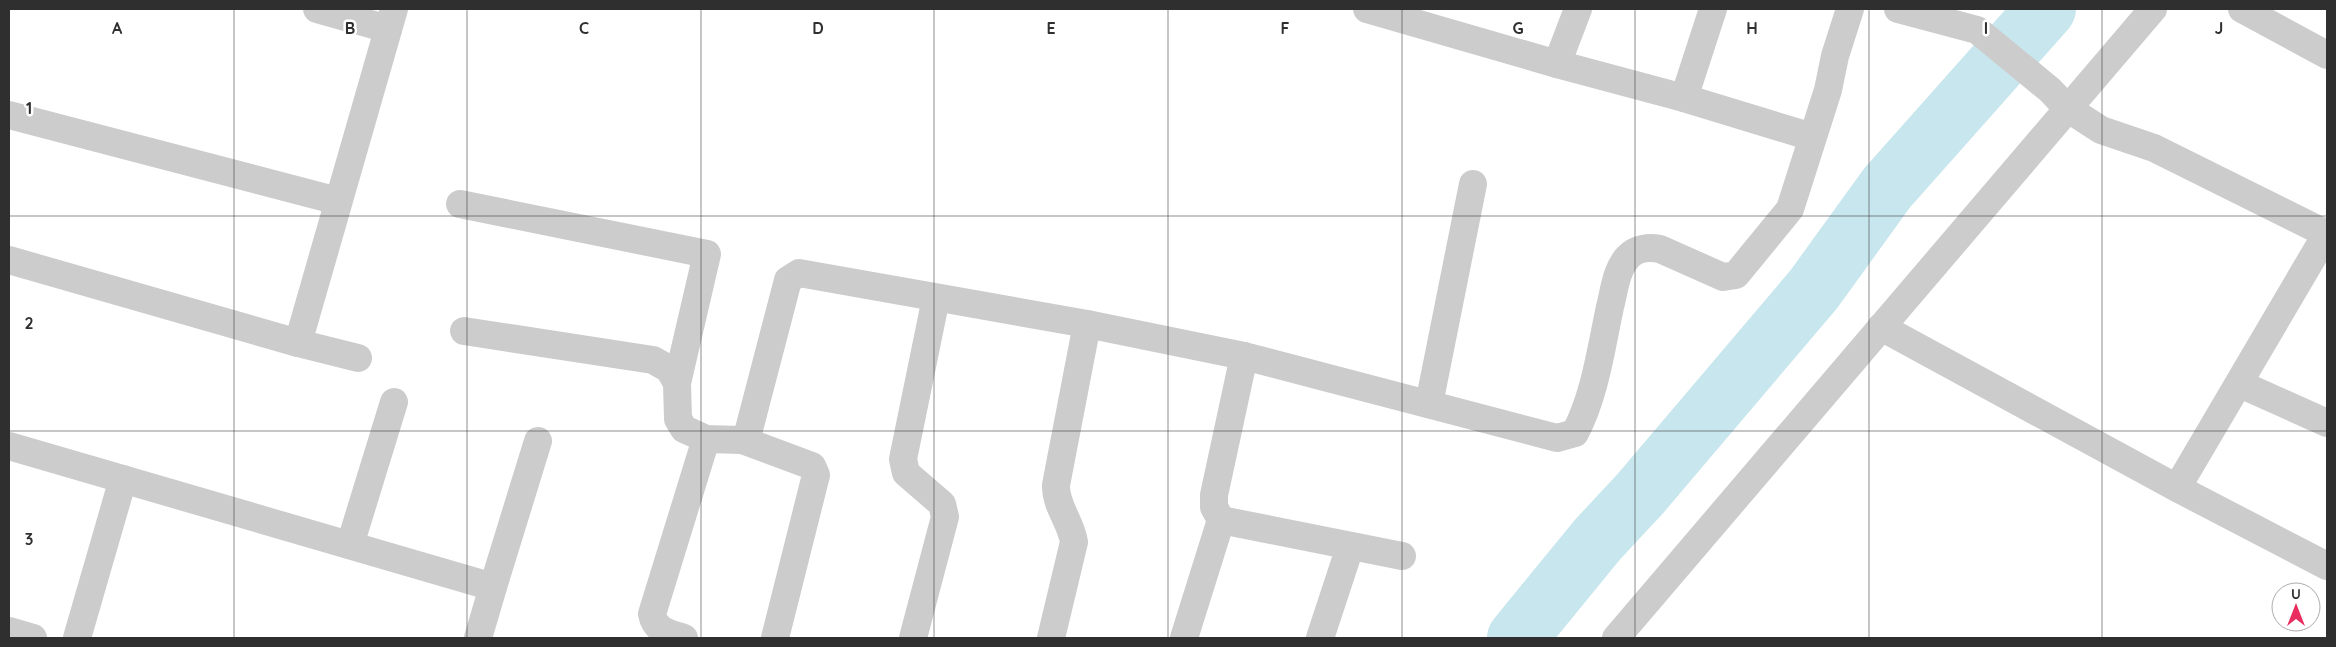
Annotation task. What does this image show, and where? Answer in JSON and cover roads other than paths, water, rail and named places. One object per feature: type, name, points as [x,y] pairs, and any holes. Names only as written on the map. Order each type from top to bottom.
[{"type":"street","points":[[298,343],[391,19],[317,9]]},
{"type":"street","points":[[1367,9],[1557,64],[1684,98],[1812,137]]},
{"type":"street","points":[[1557,64],[1578,9]]},
{"type":"street","points":[[1684,98],[1713,9]]},
{"type":"street","points":[[742,440],[748,437],[788,280],[799,273],[1087,324],[1244,356],[1556,438],[1575,433],[1585,414],[1614,290],[1626,258],[1633,252],[1650,248],[1660,249],[1723,277],[1736,275],[1790,209],[1850,9]]},
{"type":"street","points":[[1898,9],[1977,30],[2059,99],[2101,130],[2154,148],[2327,234],[2177,488]]},
{"type":"street","points":[[1616,638],[1881,327],[2059,99],[2153,9]]},
{"type":"street","points":[[2242,9],[2327,55]]},
{"type":"street","points":[[9,115],[338,201]]},
{"type":"street","points":[[1429,404],[1473,184]]},
{"type":"street","points":[[460,204],[707,254],[677,383],[678,419],[684,428],[706,439],[742,440],[812,466],[816,472],[816,482],[775,638]]},
{"type":"street","points":[[9,260],[298,343],[358,358]]},
{"type":"street","points":[[913,638],[945,517],[942,504],[906,472],[903,459],[936,298]]},
{"type":"street","points":[[1051,638],[1074,542],[1071,529],[1056,496],[1056,485],[1087,324]]},
{"type":"street","points":[[1881,327],[2177,488],[2327,566]]},
{"type":"street","points":[[464,331],[653,360],[669,370],[677,383]]},
{"type":"street","points":[[1184,638],[1221,520],[1214,507],[1214,495],[1244,356]]},
{"type":"street","points":[[2240,384],[2327,423]]},
{"type":"street","points":[[350,545],[394,402]]},
{"type":"street","points":[[684,638],[661,630],[655,625],[652,614],[706,439]]},
{"type":"street","points":[[478,638],[538,441]]},
{"type":"street","points":[[9,446],[493,587]]},
{"type":"street","points":[[78,638],[124,479]]},
{"type":"street","points":[[1221,520],[1402,556]]},
{"type":"street","points":[[1320,638],[1350,547]]},
{"type":"street","points":[[9,631],[33,638]]},
{"type":"waterway","points":[[1517,638],[1598,539],[1640,494],[1814,289],[1887,188],[2046,9]]}]
